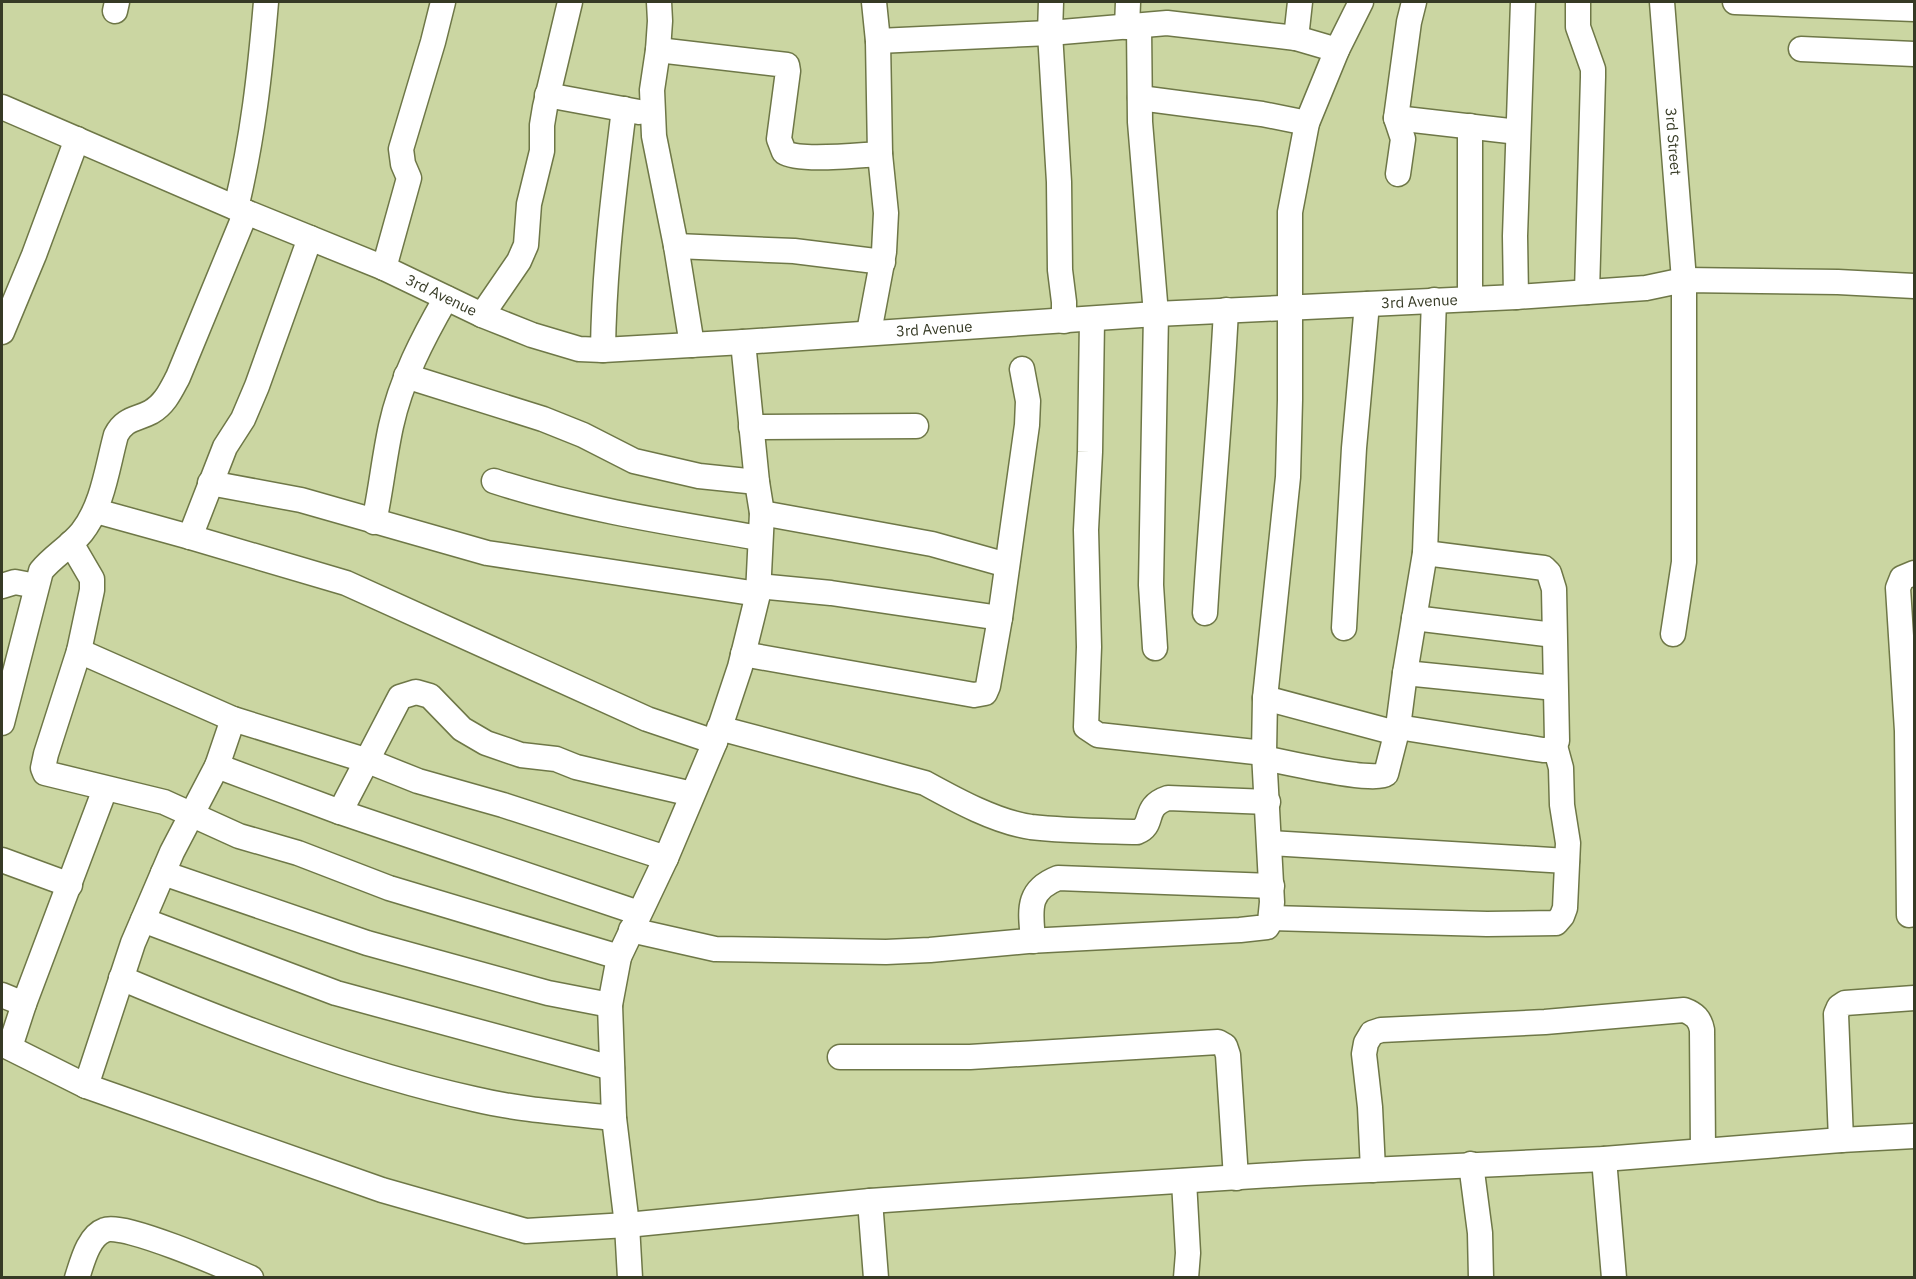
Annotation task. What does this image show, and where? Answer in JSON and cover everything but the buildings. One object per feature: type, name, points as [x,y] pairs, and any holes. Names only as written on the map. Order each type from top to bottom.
[{"type":"street","points":[[2,723],[41,571],[81,533],[96,511],[116,435],[121,426],[153,411],[166,398],[178,377],[241,210],[257,104],[266,2]]},
{"type":"street","points":[[384,268],[409,178],[403,164],[401,149],[443,2]]},
{"type":"street","points":[[482,315],[519,261],[526,245],[529,204],[542,152],[542,125],[547,95],[570,2]]},
{"type":"street","points":[[659,2],[658,50],[652,90],[654,136],[676,246],[692,345]]},
{"type":"street","points":[[869,332],[882,262],[886,213],[880,154],[878,42],[874,2]]},
{"type":"street","points":[[1051,2],[1050,33],[1064,321]]},
{"type":"street","points":[[1128,2],[1133,26],[1140,98],[1144,187],[1156,314],[1151,585],[1155,648]]},
{"type":"street","points":[[1296,38],[1300,2]]},
{"type":"street","points":[[217,766],[715,949],[886,952],[1265,928],[1271,918],[1272,886],[1264,755],[1265,698],[1288,477],[1290,212],[1307,123],[1337,51],[1361,2]]},
{"type":"street","points":[[1398,174],[1403,139],[1395,118],[1414,2]]},
{"type":"street","points":[[1516,297],[1515,236],[1523,2]]},
{"type":"street","points":[[1578,2],[1578,27],[1593,69],[1587,292]]},
{"type":"street","name":"3rd Street","points":[[1662,2],[1684,280],[1684,562],[1673,634]]},
{"type":"street","points":[[1736,2],[1914,9]]},
{"type":"street","points":[[878,42],[1050,33],[1167,23],[1296,38],[1337,51]]},
{"type":"street","points":[[1801,49],[1914,54]]},
{"type":"street","points":[[658,50],[784,63],[788,67],[779,139],[786,154],[819,157],[880,154]]},
{"type":"street","points":[[547,95],[653,114]]},
{"type":"street","points":[[1140,98],[1262,114],[1307,123]]},
{"type":"street","name":"3rd Avenue","points":[[2,107],[241,210],[384,268],[482,315],[532,335],[579,349],[603,350],[743,342],[1226,310],[1516,297],[1646,288],[1684,280],[1838,282],[1914,286]]},
{"type":"street","points":[[603,350],[604,291],[612,197],[624,109]]},
{"type":"street","points":[[1395,118],[1518,132]]},
{"type":"street","points":[[1470,126],[1470,299]]},
{"type":"street","points":[[2,332],[34,255],[77,139]]},
{"type":"street","points":[[190,537],[225,447],[243,419],[310,238]]},
{"type":"street","points":[[676,246],[794,252],[882,262]]},
{"type":"street","points":[[374,522],[391,424],[406,376],[446,297]]},
{"type":"street","points":[[1092,320],[1086,530],[1089,647],[1086,727],[1098,735],[1264,755],[1362,776],[1382,777],[1386,774],[1390,764],[1397,730],[1425,553],[1434,300]]},
{"type":"street","points":[[1344,628],[1353,459],[1367,304]]},
{"type":"street","points":[[1205,613],[1226,310]]},
{"type":"street","points":[[630,1278],[627,1225],[614,1118],[610,1005],[619,957],[666,858],[717,735],[744,654],[758,590],[762,513],[743,342]]},
{"type":"street","points":[[744,654],[963,693],[983,694],[987,691],[1000,618],[1027,425],[1028,401],[1022,369]]},
{"type":"street","points":[[406,376],[543,419],[583,435],[634,461],[699,476],[757,482]]},
{"type":"street","points":[[751,427],[916,426]]},
{"type":"street","points":[[494,481],[538,496],[655,520],[760,538]]},
{"type":"street","points":[[210,483],[301,500],[487,554],[758,590],[831,592],[1000,618]]},
{"type":"street","points":[[96,511],[346,583],[647,719],[925,783],[991,815],[1029,827],[1137,832],[1143,830],[1146,825],[1150,809],[1157,802],[1168,798],[1268,802]]},
{"type":"street","points":[[762,513],[932,544],[1007,566]]},
{"type":"street","points":[[71,543],[92,579],[92,590],[79,651],[43,768],[45,773],[164,802],[239,837],[298,853],[389,888],[619,957]]},
{"type":"street","points":[[1265,698],[1397,730],[1551,750],[1557,741],[1554,589],[1549,573],[1544,568],[1425,553]]},
{"type":"street","points":[[1909,915],[1907,731],[1898,588],[1902,578],[1914,573]]},
{"type":"street","points":[[2,586],[15,582],[36,586]]},
{"type":"street","points":[[1414,618],[1554,635]]},
{"type":"street","points":[[79,651],[233,719],[368,761],[418,781],[503,805],[666,858]]},
{"type":"street","points":[[1405,674],[1555,688]]},
{"type":"street","points":[[340,812],[400,697],[416,692],[430,696],[462,729],[486,743],[521,755],[556,759],[587,769],[692,794]]},
{"type":"street","points":[[86,1086],[121,978],[143,920],[163,873],[217,766],[233,719]]},
{"type":"street","points":[[1271,918],[1550,925],[1556,923],[1563,916],[1568,843],[1562,805],[1561,768],[1555,746]]},
{"type":"street","points":[[105,789],[24,1004],[6,1045],[86,1086],[382,1190],[526,1230],[627,1225],[870,1201],[1305,1173],[1604,1159],[1914,1136]]},
{"type":"street","points":[[1270,843],[1567,861]]},
{"type":"street","points":[[2,860],[70,885]]},
{"type":"street","points":[[163,873],[367,943],[548,993],[610,1005]]},
{"type":"street","points":[[1033,941],[1031,911],[1033,898],[1047,883],[1058,878],[1272,886]]},
{"type":"street","points":[[143,920],[336,993],[612,1068]]},
{"type":"street","points":[[121,978],[178,1002],[376,1074],[476,1100],[614,1118]]},
{"type":"street","points":[[2,995],[24,1004]]},
{"type":"street","points":[[1841,1140],[1837,1010],[1845,1004],[1914,998]]},
{"type":"street","points":[[1373,1170],[1370,1107],[1364,1054],[1366,1043],[1372,1033],[1381,1030],[1545,1022],[1684,1010],[1700,1021],[1702,1030],[1702,1150]]},
{"type":"street","points":[[840,1057],[970,1057],[1218,1042],[1225,1046],[1228,1054],[1236,1178]]},
{"type":"street","points":[[1604,1159],[1614,1278]]},
{"type":"street","points":[[1471,1164],[1480,1233],[1481,1278]]},
{"type":"street","points":[[1184,1181],[1188,1253],[1186,1278]]},
{"type":"street","points":[[870,1201],[876,1278]]},
{"type":"street","points":[[77,1278],[93,1241],[105,1230],[111,1229],[138,1234],[251,1278]]}]
